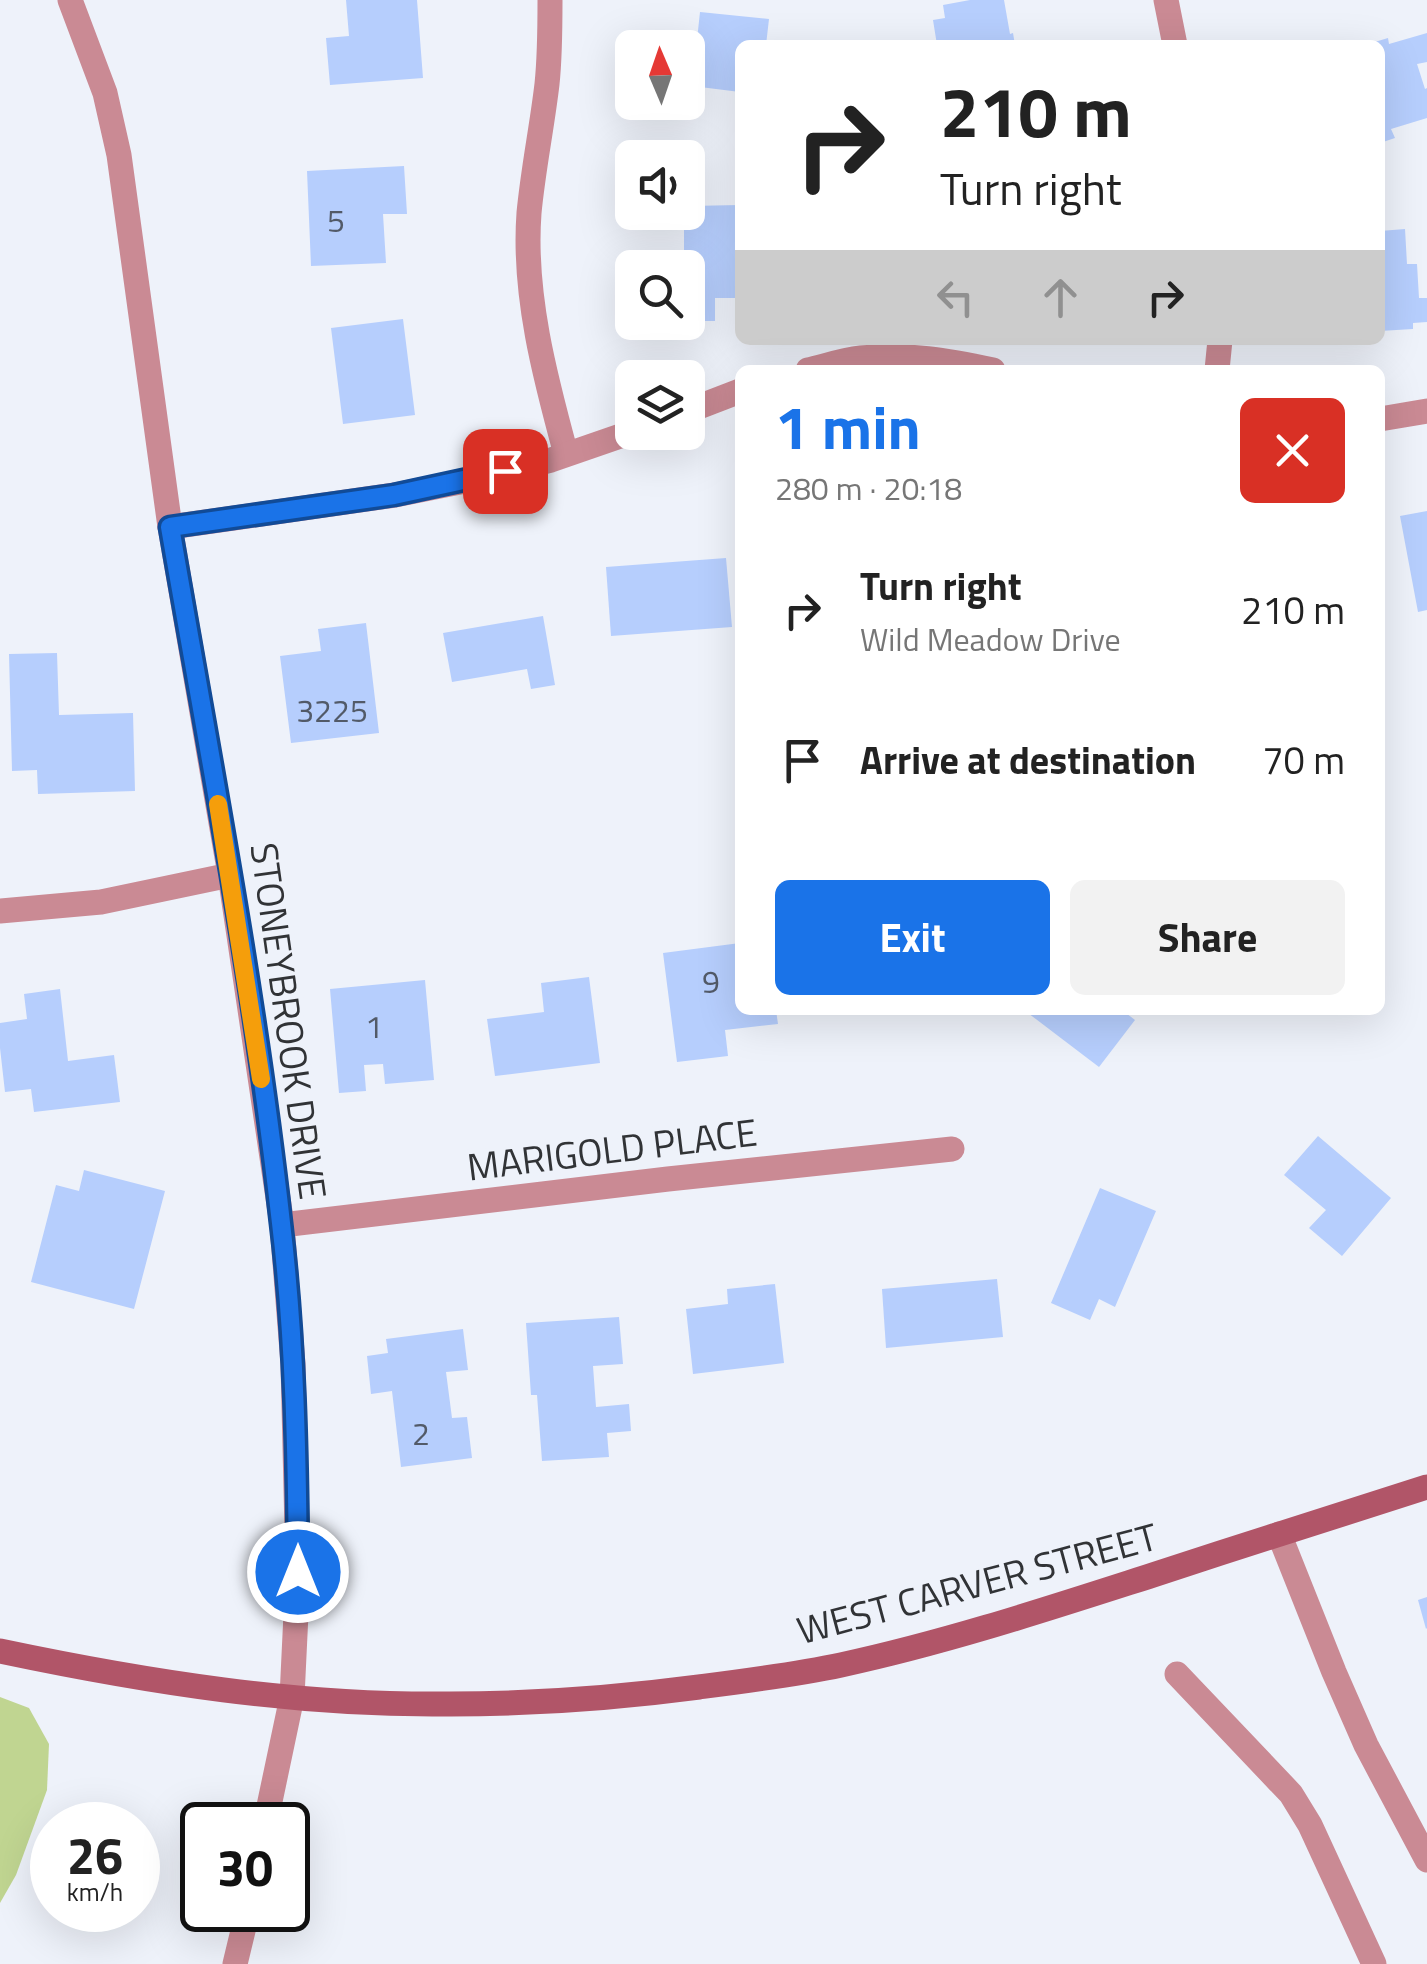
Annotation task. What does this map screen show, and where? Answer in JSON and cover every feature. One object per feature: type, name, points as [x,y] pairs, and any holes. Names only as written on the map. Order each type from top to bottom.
[{"type":"street","name":"STONEYBROOK DRIVE","points":[[70,0],[105,93],[119,155],[170,527],[230,876],[282,1225],[293,1364],[298,1572],[292,1697],[270,1802]]},
{"type":"street","points":[[550,0],[547,82],[529,246],[543,361],[566,454]]},
{"type":"street","points":[[1166,0],[1174,40]]},
{"type":"street","points":[[828,365],[888,356],[964,365]]},
{"type":"street","points":[[705,404],[735,393]]},
{"type":"street","points":[[1385,418],[1427,412]]},
{"type":"street","points":[[170,527],[394,495],[470,480],[615,438]]},
{"type":"street","points":[[0,911],[102,902],[230,876]]},
{"type":"street","name":"MARIGOLD PLACE","points":[[282,1225],[952,1150]]},
{"type":"street","name":"WEST CARVER STREET","points":[[0,1651],[111,1673],[292,1697],[446,1704],[636,1695],[840,1666],[933,1642],[1427,1488]]},
{"type":"street","points":[[1279,1534],[1366,1745],[1427,1860]]},
{"type":"street","points":[[1177,1674],[1290,1794],[1310,1825],[1374,1964]]},
{"type":"street","points":[[236,1964],[243,1932]]},
{"type":"green space","points":[[0,1697],[29,1708],[49,1744],[47,1790],[43,1802],[30,1802],[30,1837],[16,1875],[0,1903]]},
{"type":"building","points":[[346,0],[417,0],[423,78],[330,85],[326,38],[349,36]]},
{"type":"building","points":[[1004,0],[1014,40],[936,40],[933,20],[945,18],[943,5]]},
{"type":"building","points":[[700,12],[769,19],[767,40],[735,40],[735,91],[705,88],[705,30],[698,30]]},
{"type":"building","points":[[1427,33],[1427,62],[1417,64],[1427,88],[1427,118],[1391,129],[1395,138],[1385,141],[1385,40],[1381,40],[1388,38],[1389,44]]},
{"type":"building","points":[[404,166],[407,214],[383,214],[386,263],[311,266],[307,171]]},
{"type":"building","points":[[735,205],[735,298],[715,298],[715,321],[705,321],[705,250],[684,250],[684,230],[705,230],[705,206]]},
{"type":"building","points":[[1405,229],[1407,264],[1417,264],[1419,298],[1427,298],[1427,322],[1413,323],[1413,329],[1385,331],[1385,231]]},
{"type":"building","points":[[403,319],[415,415],[343,424],[331,328]]},
{"type":"building","points":[[1427,511],[1427,610],[1418,612],[1400,516]]},
{"type":"building","points":[[726,558],[732,627],[611,636],[606,567]]},
{"type":"building","points":[[543,616],[555,685],[531,689],[527,669],[452,682],[443,633]]},
{"type":"building","points":[[366,623],[379,733],[291,743],[280,656],[321,651],[318,629]]},
{"type":"building","points":[[57,653],[59,715],[133,713],[135,791],[38,794],[37,770],[12,771],[9,654]]},
{"type":"building","points":[[735,944],[735,1015],[777,1015],[778,1024],[725,1030],[728,1056],[677,1062],[663,953]]},
{"type":"building","points":[[589,977],[600,1063],[495,1076],[487,1019],[544,1012],[541,983]]},
{"type":"building","points":[[425,980],[434,1080],[385,1084],[383,1064],[364,1065],[366,1091],[339,1093],[330,989]]},
{"type":"building","points":[[60,989],[68,1061],[114,1055],[120,1102],[34,1112],[31,1089],[5,1092],[0,1023],[27,1019],[24,994]]},
{"type":"building","points":[[1031,1015],[1128,1015],[1135,1020],[1099,1067]]},
{"type":"building","points":[[1318,1136],[1391,1198],[1342,1256],[1309,1228],[1326,1210],[1284,1175]]},
{"type":"building","points":[[84,1170],[165,1191],[134,1309],[31,1282],[56,1185],[79,1191]]},
{"type":"building","points":[[1100,1188],[1156,1211],[1115,1307],[1099,1299],[1090,1320],[1051,1303]]},
{"type":"building","points":[[997,1279],[1003,1337],[886,1348],[882,1289]]},
{"type":"building","points":[[775,1284],[784,1363],[693,1374],[686,1309],[728,1304],[727,1289]]},
{"type":"building","points":[[619,1317],[623,1364],[593,1366],[596,1407],[629,1404],[631,1431],[607,1433],[609,1457],[542,1461],[537,1395],[531,1395],[526,1323]]},
{"type":"building","points":[[463,1329],[468,1370],[446,1372],[452,1418],[467,1417],[472,1458],[401,1467],[392,1391],[371,1394],[367,1356],[388,1353],[386,1339]]},
{"type":"building","points":[[1427,1597],[1427,1628],[1426,1629],[1418,1600]]},
{"type":"slow traffic","points":[[218,804],[261,1079]]},
{"type":"route","points":[[298,1572],[293,1364],[282,1225],[230,876],[170,527],[394,495],[505,471]]}]
